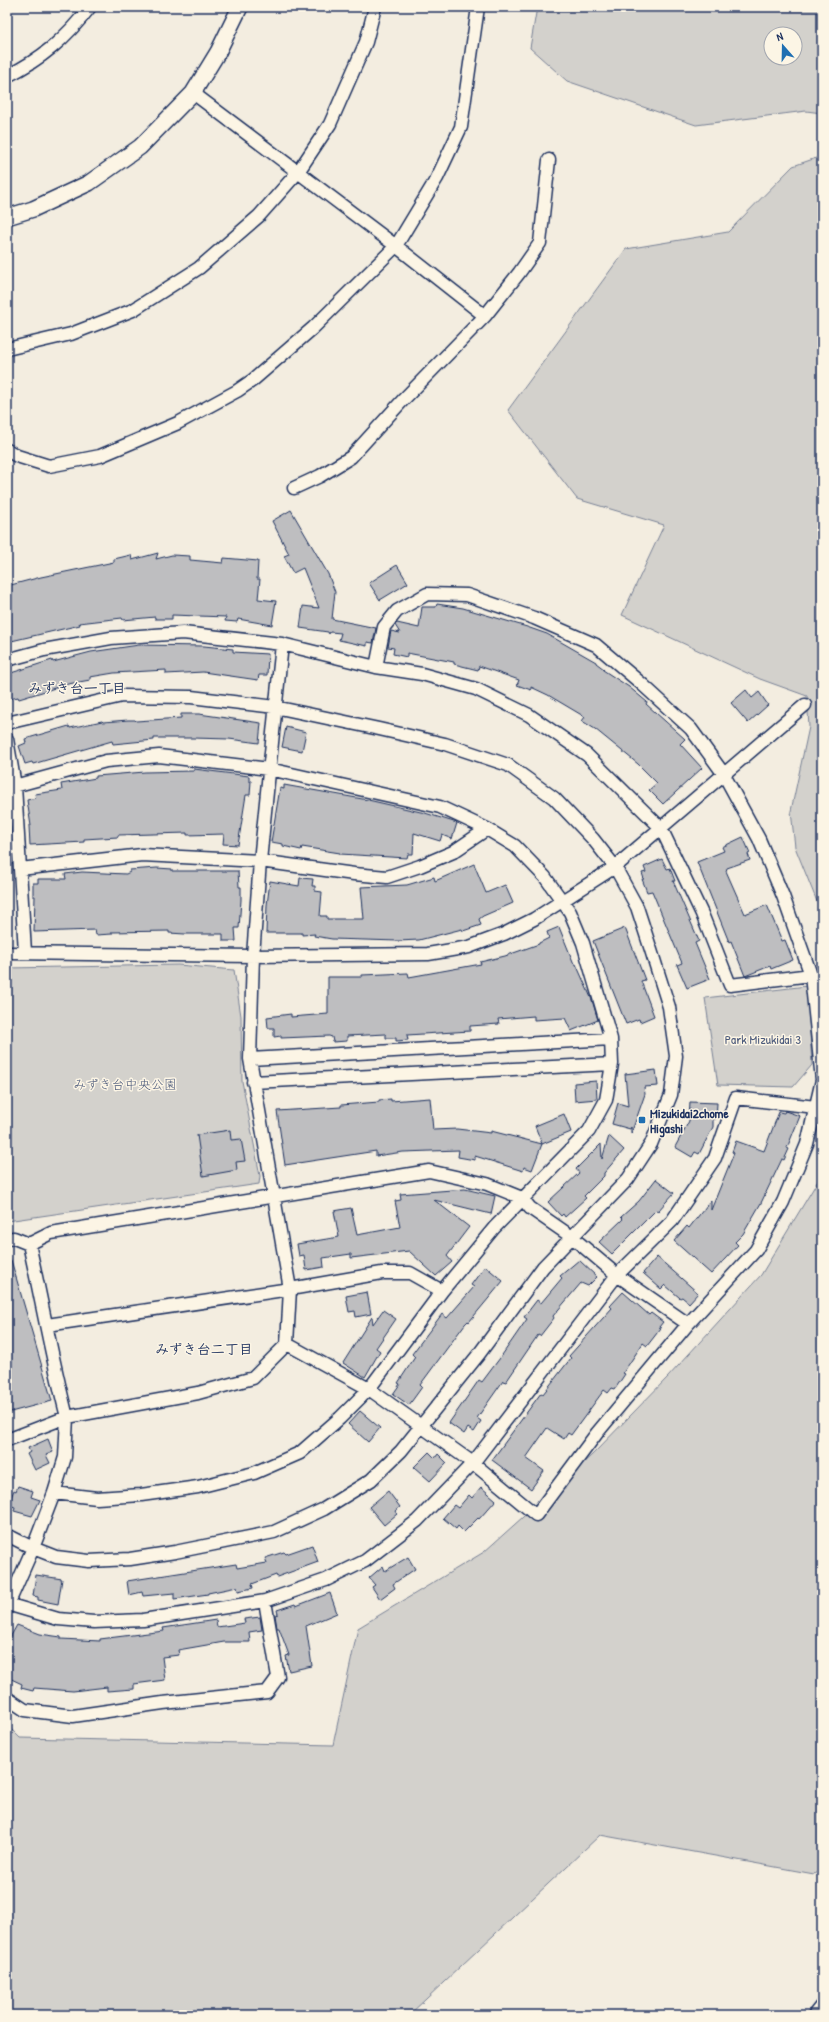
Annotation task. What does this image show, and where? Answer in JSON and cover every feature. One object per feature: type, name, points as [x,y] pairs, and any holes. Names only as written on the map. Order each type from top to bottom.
[{"type":"street","points":[[7,76],[29,66],[57,44],[90,7]]},
{"type":"street","points":[[7,217],[33,209],[89,183],[140,147],[193,93],[218,52],[240,7]]},
{"type":"street","points":[[7,349],[71,334],[133,310],[199,268],[259,216],[298,172],[330,124],[366,42],[375,7]]},
{"type":"street","points":[[7,450],[17,456],[49,466],[100,456],[178,423],[254,380],[313,328],[396,246],[436,178],[461,127],[478,7]]},
{"type":"street","points":[[193,93],[396,246],[485,316]]},
{"type":"street","points":[[294,488],[320,476],[351,457],[403,400],[485,316],[540,243],[549,160]]},
{"type":"street","points":[[288,1344],[369,1389],[420,1427],[473,1463],[536,1515],[597,1433],[688,1324],[756,1250],[783,1202],[807,1144],[822,1080],[811,975],[783,896],[759,839],[723,773],[691,729],[596,645],[534,618],[467,595],[426,594],[397,611],[384,627],[376,667]]},
{"type":"street","points":[[7,660],[44,650],[111,638],[183,633],[282,644],[376,667],[422,674],[476,689],[529,715],[587,755],[661,828],[702,914],[730,985],[811,975]]},
{"type":"street","points":[[7,1440],[66,1417],[198,1393],[253,1378],[288,1344],[290,1289],[250,1059],[253,956],[260,862],[282,644]]},
{"type":"street","points":[[7,723],[122,696],[192,697],[275,707],[445,744],[508,765],[554,798],[593,839],[615,867],[637,907],[669,1007],[676,1056],[671,1095],[651,1144],[628,1179],[543,1268],[479,1354],[401,1452],[372,1480],[324,1508],[274,1532],[175,1552],[130,1559],[89,1561],[56,1557],[33,1548],[7,1535]]},
{"type":"street","points":[[7,953],[25,952],[253,956],[428,954],[469,947],[504,934],[562,903],[615,867],[723,773],[805,705]]},
{"type":"street","points":[[7,739],[20,869],[25,952]]},
{"type":"street","points":[[11,787],[106,762],[159,756],[269,769],[440,807],[487,829],[515,846],[545,877],[562,903],[570,912],[583,943],[610,1039],[612,1064],[606,1100],[588,1131],[494,1228],[442,1291],[369,1389],[340,1418],[300,1453],[254,1474],[198,1487],[141,1495],[97,1498],[54,1493]]},
{"type":"street","points":[[20,869],[142,856],[260,862],[387,877],[420,866],[453,852],[487,829]]},
{"type":"street","points":[[250,1059],[610,1039]]},
{"type":"street","points":[[253,1082],[612,1064]]},
{"type":"street","points":[[29,1244],[47,1325],[54,1369],[66,1417],[65,1457],[54,1493],[33,1548],[7,1605],[58,1619],[94,1622],[143,1620],[265,1601],[326,1580],[365,1561],[417,1521],[473,1463],[617,1274],[672,1220],[699,1183],[715,1158],[736,1098],[816,1106]]},
{"type":"street","points":[[7,1239],[14,1238],[29,1244],[51,1233],[429,1171],[487,1184],[522,1198],[530,1208],[572,1237],[617,1274],[688,1324]]},
{"type":"street","points":[[47,1325],[382,1274],[410,1273],[442,1291]]},
{"type":"street","points":[[7,1698],[25,1710],[73,1716],[163,1703],[267,1692],[278,1677],[265,1601]]},
{"type":"street","points":[[814,2015],[822,2005]]},
{"type":"green space","points":[[537,7],[822,7],[822,113],[806,111],[696,125],[567,81],[530,48]]},
{"type":"green space","points":[[822,156],[822,914],[795,847],[791,811],[809,727],[807,696],[760,679],[622,615],[664,525],[577,499],[508,410],[626,249],[728,232],[793,166]]},
{"type":"green space","name":"みずき台中央公園","points":[[178,965],[234,970],[241,1016],[242,1081],[260,1176],[259,1184],[7,1221],[7,968]]},
{"type":"green space","name":"Park Mizukidai 3","points":[[807,986],[812,1065],[793,1087],[718,1085],[705,998]]},
{"type":"green space","points":[[822,1174],[822,1869],[814,1874],[600,1835],[409,2015],[7,2015],[7,1725],[20,1738],[333,1745],[358,1628],[484,1552],[592,1455],[668,1377],[761,1275]]},
{"type":"building","points":[[291,510],[328,574],[335,592],[332,619],[376,628],[373,643],[367,642],[367,646],[339,640],[341,633],[330,632],[329,634],[328,632],[300,628],[303,606],[319,608],[303,568],[293,573],[284,556],[289,554],[272,521]]},
{"type":"building","points":[[158,553],[156,559],[172,555],[190,556],[190,560],[223,563],[224,558],[258,561],[257,579],[260,579],[258,599],[276,601],[272,625],[238,619],[237,622],[225,621],[226,617],[172,615],[172,619],[155,619],[155,617],[123,620],[122,618],[79,623],[80,625],[7,642],[7,586],[41,577],[114,562],[114,559],[131,555],[132,560]]},
{"type":"building","points":[[397,565],[408,583],[380,600],[369,583]]},
{"type":"building","points":[[437,604],[463,608],[547,634],[596,662],[604,669],[603,670],[629,687],[647,702],[646,704],[685,739],[680,744],[702,768],[663,804],[649,790],[657,783],[638,764],[595,729],[582,721],[585,717],[548,695],[531,687],[531,690],[517,685],[519,680],[479,666],[478,670],[454,664],[454,662],[407,653],[407,657],[393,654],[394,648],[388,647],[391,631],[400,633],[395,625],[397,623],[419,628],[422,607],[436,607]]},
{"type":"building","points":[[139,645],[204,646],[233,649],[233,652],[268,654],[267,675],[259,675],[258,680],[203,672],[166,674],[166,670],[114,673],[90,677],[90,680],[68,684],[19,699],[18,697],[10,699],[7,689],[7,678],[12,676],[11,673],[52,660],[53,662],[91,652]]},
{"type":"building","points":[[746,690],[752,698],[759,692],[768,705],[748,723],[731,703]]},
{"type":"building","points":[[181,714],[199,714],[261,723],[259,743],[229,739],[193,738],[154,738],[154,740],[113,744],[112,741],[33,764],[32,762],[25,764],[19,746],[26,743],[25,739],[69,726],[70,728],[102,721],[136,721],[181,718]]},
{"type":"building","points":[[286,727],[306,732],[302,751],[282,747]]},
{"type":"building","points":[[194,769],[249,776],[249,781],[251,781],[250,795],[246,795],[238,845],[223,844],[224,834],[187,835],[187,833],[118,835],[118,837],[84,839],[84,842],[30,845],[29,826],[31,826],[27,800],[36,798],[35,794],[62,790],[61,784],[96,778],[96,776],[145,772],[194,771]]},
{"type":"building","points":[[284,785],[368,800],[425,813],[457,823],[452,839],[442,835],[440,841],[414,833],[413,854],[408,854],[407,858],[340,854],[302,847],[301,850],[271,842],[280,788],[284,789]]},
{"type":"building","points":[[743,837],[750,853],[748,854],[750,860],[727,868],[726,871],[745,914],[767,905],[782,941],[785,940],[793,960],[771,969],[770,966],[745,976],[731,941],[729,942],[697,862],[724,851],[722,847]]},
{"type":"building","points":[[662,859],[667,869],[670,868],[675,881],[673,881],[699,941],[695,943],[710,979],[687,988],[677,965],[682,963],[652,891],[647,892],[642,879],[644,879],[642,873],[646,872],[644,867]]},
{"type":"building","points":[[474,864],[486,893],[505,885],[513,903],[483,916],[479,919],[481,925],[463,931],[462,929],[419,940],[398,941],[332,939],[314,936],[315,934],[302,935],[302,933],[266,933],[270,881],[299,886],[300,878],[313,879],[312,886],[315,886],[315,891],[322,892],[320,916],[327,916],[327,919],[364,919],[361,887],[407,885],[434,877],[435,881]]},
{"type":"building","points":[[157,868],[172,869],[172,871],[238,871],[239,887],[241,887],[241,900],[239,928],[235,928],[236,941],[223,941],[223,934],[185,934],[169,933],[169,931],[112,932],[112,934],[96,935],[95,930],[34,932],[35,896],[33,896],[33,883],[38,883],[38,879],[66,879],[65,874],[82,872],[126,874],[130,872],[130,870]]},
{"type":"building","points":[[559,927],[574,964],[576,964],[592,1000],[598,1020],[571,1031],[565,1018],[534,1020],[534,1016],[498,1019],[499,1024],[470,1026],[470,1031],[407,1035],[408,1040],[396,1041],[396,1038],[386,1038],[386,1034],[347,1036],[347,1041],[333,1042],[332,1037],[329,1036],[281,1038],[281,1036],[274,1037],[274,1028],[268,1028],[267,1017],[291,1014],[291,1017],[328,1014],[328,977],[362,977],[362,975],[408,973],[409,977],[481,964],[480,962],[505,956],[539,944],[549,938],[547,932]]},
{"type":"building","points":[[625,928],[645,980],[641,981],[654,1016],[640,1022],[639,1019],[626,1024],[593,941]]},
{"type":"building","points":[[656,1070],[658,1086],[644,1087],[645,1094],[631,1134],[631,1127],[630,1129],[612,1124],[618,1103],[628,1106],[625,1074]]},
{"type":"building","points":[[596,1081],[597,1099],[575,1101],[574,1083]]},
{"type":"building","points":[[430,1098],[433,1130],[457,1129],[491,1133],[491,1131],[542,1144],[532,1170],[524,1167],[523,1171],[475,1156],[475,1160],[458,1157],[459,1150],[403,1152],[376,1156],[376,1151],[285,1165],[277,1111],[341,1107],[341,1105],[379,1102],[379,1100],[391,1099],[391,1101]]},
{"type":"building","points":[[690,1102],[717,1103],[716,1119],[713,1119],[713,1127],[699,1154],[695,1152],[692,1157],[675,1147],[689,1121]]},
{"type":"building","points":[[785,1111],[800,1116],[787,1148],[789,1149],[784,1160],[782,1159],[761,1203],[743,1234],[735,1242],[738,1245],[711,1274],[674,1241],[687,1226],[689,1228],[711,1200],[711,1210],[734,1153],[732,1152],[736,1141],[764,1151],[779,1112],[784,1113]]},
{"type":"building","points":[[564,1114],[571,1132],[542,1144],[535,1126]]},
{"type":"building","points":[[230,1130],[231,1140],[241,1139],[245,1161],[236,1162],[237,1170],[203,1176],[197,1135]]},
{"type":"building","points":[[609,1136],[624,1150],[604,1173],[604,1176],[584,1196],[586,1198],[565,1217],[563,1214],[561,1216],[548,1202],[579,1173],[576,1169],[601,1144],[602,1159]]},
{"type":"building","points":[[656,1179],[674,1193],[658,1211],[656,1210],[612,1254],[599,1242],[623,1219],[621,1217],[639,1201]]},
{"type":"building","points":[[465,1189],[495,1196],[491,1214],[434,1200],[469,1227],[447,1256],[452,1262],[436,1276],[409,1251],[351,1258],[351,1254],[323,1258],[324,1267],[306,1270],[304,1255],[299,1256],[297,1244],[339,1237],[334,1211],[351,1208],[357,1235],[400,1227],[395,1201],[401,1200],[400,1194]]},
{"type":"building","points":[[657,1257],[698,1293],[689,1303],[682,1297],[680,1298],[665,1285],[661,1289],[643,1273]]},
{"type":"building","points":[[7,1260],[11,1260],[52,1401],[7,1413]]},
{"type":"building","points":[[579,1260],[597,1277],[588,1286],[581,1283],[553,1316],[554,1318],[540,1336],[538,1335],[506,1382],[503,1381],[477,1418],[481,1421],[474,1432],[468,1428],[464,1434],[449,1423],[479,1380],[482,1382],[500,1358],[527,1319],[524,1317],[537,1300],[541,1303],[562,1278],[560,1276]]},
{"type":"building","points":[[485,1266],[503,1281],[469,1322],[468,1321],[465,1324],[420,1385],[422,1387],[409,1405],[393,1394],[400,1384],[398,1383],[415,1357],[412,1354],[442,1314],[447,1318],[474,1287],[471,1285]]},
{"type":"building","points":[[367,1292],[371,1314],[356,1317],[355,1311],[349,1312],[346,1296]]},
{"type":"building","points":[[623,1292],[649,1315],[651,1313],[663,1322],[659,1327],[661,1328],[647,1346],[643,1343],[623,1373],[625,1374],[615,1389],[612,1388],[608,1393],[604,1390],[571,1435],[568,1433],[564,1439],[547,1428],[526,1458],[544,1471],[531,1489],[492,1460],[541,1393],[543,1394],[571,1358],[569,1356],[612,1308],[610,1306]]},
{"type":"building","points":[[383,1310],[396,1319],[376,1348],[380,1351],[365,1377],[343,1363],[372,1317],[373,1324]]},
{"type":"building","points":[[360,1411],[380,1428],[368,1442],[348,1424]]},
{"type":"building","points":[[48,1439],[53,1452],[46,1455],[50,1463],[35,1470],[27,1454],[30,1452],[28,1448]]},
{"type":"building","points":[[429,1452],[435,1458],[438,1454],[447,1463],[430,1481],[414,1467]]},
{"type":"building","points":[[18,1486],[33,1491],[31,1497],[40,1500],[32,1516],[14,1511],[15,1507],[8,1505],[14,1490],[16,1491]]},
{"type":"building","points":[[481,1487],[496,1500],[479,1519],[478,1518],[464,1532],[458,1526],[456,1529],[443,1518],[454,1505],[458,1508],[469,1495],[472,1498]]},
{"type":"building","points":[[388,1491],[400,1507],[395,1511],[397,1514],[384,1525],[369,1507]]},
{"type":"building","points":[[312,1545],[318,1562],[277,1577],[276,1575],[252,1584],[253,1588],[238,1591],[237,1587],[208,1594],[174,1599],[174,1593],[143,1596],[142,1592],[129,1595],[127,1581],[236,1564],[237,1568],[267,1563],[265,1558],[284,1552],[286,1554]]},
{"type":"building","points":[[408,1557],[415,1569],[393,1584],[395,1588],[380,1599],[372,1587],[375,1585],[369,1578],[383,1566],[385,1571]]},
{"type":"building","points":[[36,1575],[62,1579],[58,1604],[38,1600],[38,1597],[33,1596]]},
{"type":"building","points":[[330,1593],[337,1613],[306,1626],[312,1666],[289,1671],[286,1656],[289,1655],[279,1628],[277,1628],[275,1615],[278,1614],[277,1610],[295,1604],[296,1606]]},
{"type":"building","points":[[260,1617],[262,1630],[249,1632],[250,1642],[224,1642],[178,1650],[179,1655],[162,1657],[165,1680],[134,1684],[134,1689],[107,1691],[107,1687],[73,1691],[34,1688],[33,1691],[21,1688],[22,1684],[7,1677],[7,1643],[17,1625],[40,1634],[61,1637],[61,1639],[100,1641],[100,1639],[164,1631],[163,1628],[216,1620],[217,1627],[245,1623],[244,1619]]},
{"type":"place","name":"Mizukidai2chome Higashi","points":[[642,1120]]},
{"type":"district","name":"みずき台一丁目","points":[[77,687]]},
{"type":"district","name":"みずき台二丁目","points":[[204,1348]]}]
